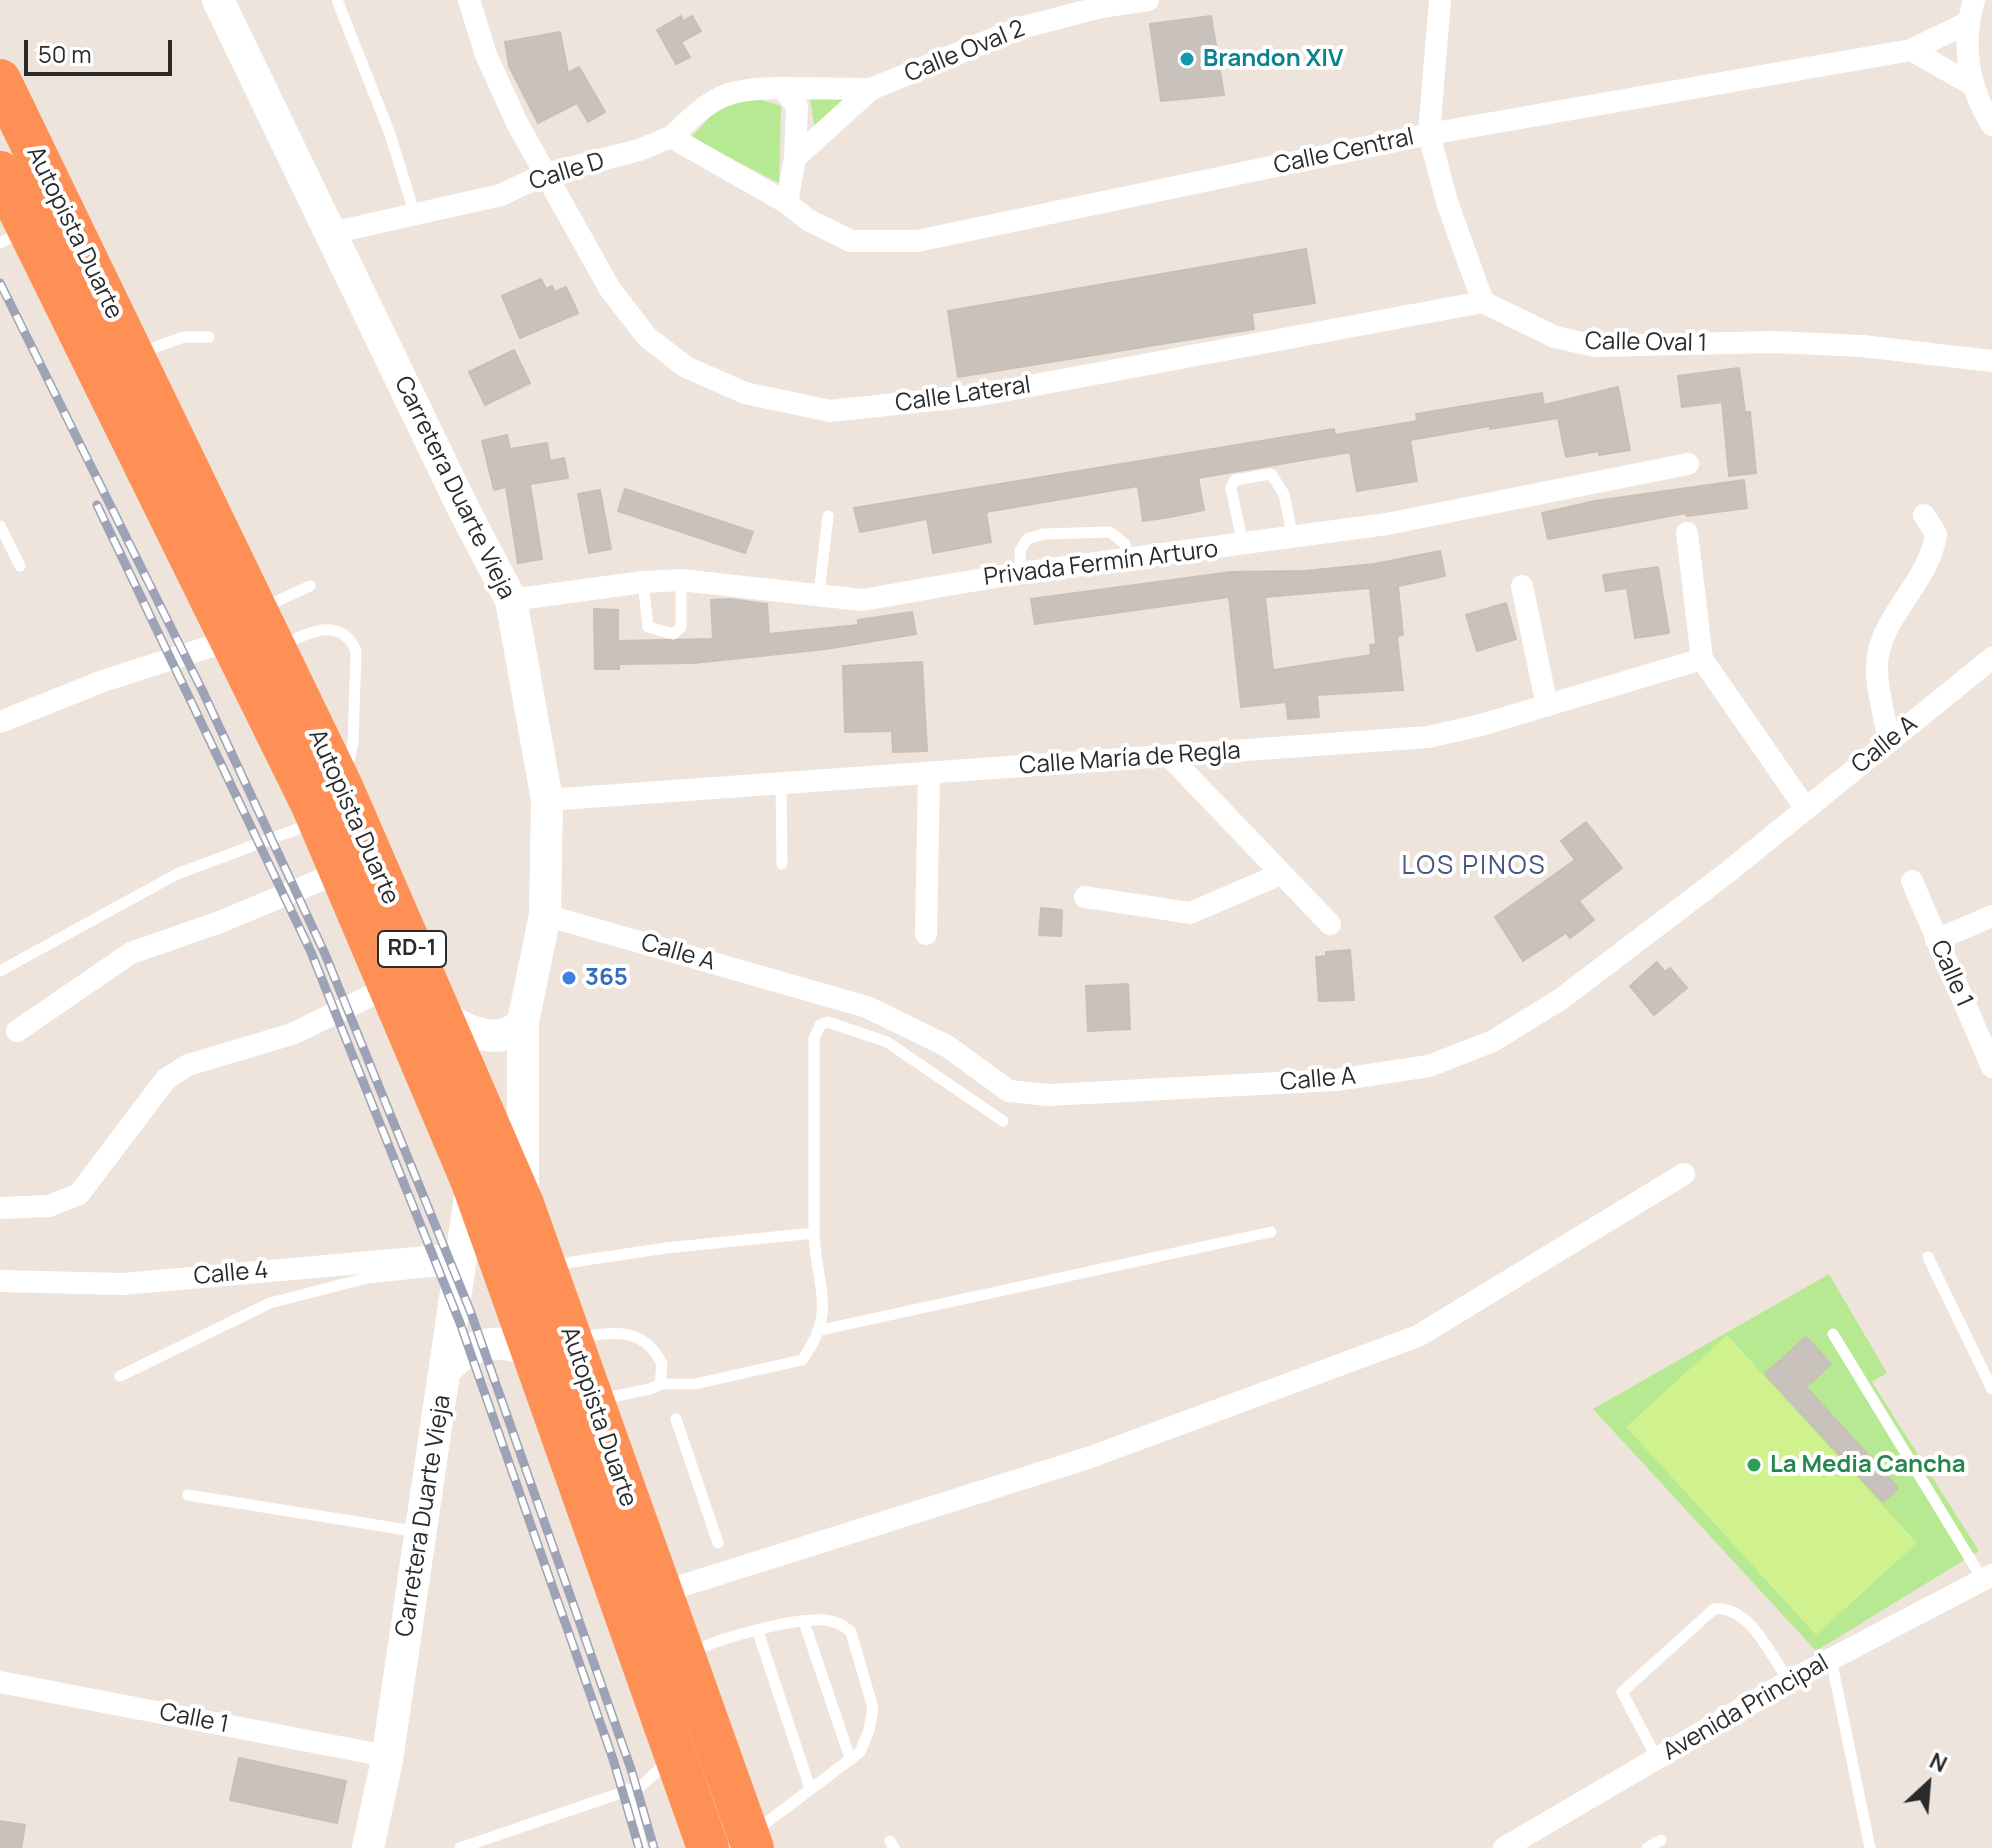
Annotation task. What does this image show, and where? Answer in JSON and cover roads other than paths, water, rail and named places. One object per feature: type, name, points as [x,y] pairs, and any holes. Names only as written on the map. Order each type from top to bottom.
[{"type":"highway","name":"Autopista Duarte","points":[[0,80],[134,356],[244,626],[331,805],[440,1013],[523,1204],[545,1266],[551,1346],[592,1401],[751,1842]]},
{"type":"highway","name":"Autopista Duarte","points":[[0,172],[14,236],[244,626],[275,649],[331,805],[340,872],[472,1182],[551,1346],[701,1840]]},
{"type":"main road","name":"Carretera Duarte Vieja","points":[[218,0],[463,508],[511,600],[547,800],[545,915],[523,1022],[520,1089],[523,1204]]},
{"type":"main road","points":[[440,1013],[487,1036],[505,1036],[523,1022]]},
{"type":"main road","name":"Carretera Duarte Vieja","points":[[368,1848],[387,1760],[472,1182]]},
{"type":"main road","points":[[445,1371],[466,1350],[486,1343],[551,1346]]},
{"type":"street","name":"Calle Lateral","points":[[469,0],[486,55],[543,175],[578,228],[610,289],[647,337],[686,367],[745,393],[830,411],[981,395],[1483,302]]},
{"type":"street","name":"Calle Oval 2","points":[[671,137],[710,99],[746,88],[871,89],[1020,28],[1101,7],[1148,0]]},
{"type":"street","points":[[1440,0],[1429,134],[1447,202],[1483,302]]},
{"type":"street","points":[[1974,0],[1967,23],[1980,97],[1992,125]]},
{"type":"street","name":"Calle Central","points":[[787,203],[808,220],[851,241],[917,241],[1429,134],[1911,50],[1967,23]]},
{"type":"street","points":[[1911,50],[1980,97]]},
{"type":"street","points":[[671,137],[787,203],[795,158],[797,106],[782,88]]},
{"type":"street","points":[[795,158],[871,89]]},
{"type":"street","name":"Calle D","points":[[331,233],[501,195],[543,175],[639,150],[671,137]]},
{"type":"street","name":"Calle Oval 1","points":[[1483,302],[1555,337],[1595,346],[1774,342],[1862,346],[1992,361]]},
{"type":"street","name":"Privada Fermín Arturo","points":[[511,600],[643,582],[681,580],[862,600],[1021,573],[1243,546],[1387,524],[1688,464]]},
{"type":"street","points":[[1889,742],[1878,656],[1897,612],[1934,548],[1936,534],[1924,515]]},
{"type":"street","points":[[1687,533],[1702,659],[1806,809]]},
{"type":"street","points":[[1522,586],[1547,706]]},
{"type":"street","points":[[0,722],[244,626]]},
{"type":"street","name":"Calle A","points":[[545,915],[867,1007],[947,1046],[1009,1091],[1049,1095],[1336,1080],[1429,1066],[1493,1041],[1561,999],[1806,809],[1992,658]]},
{"type":"street","name":"Calle María de Regla","points":[[547,800],[635,792],[781,786],[1428,737],[1547,706],[1702,659]]},
{"type":"street","points":[[1171,758],[1330,924]]},
{"type":"street","points":[[926,934],[929,774]]},
{"type":"street","points":[[17,1031],[131,953],[220,922],[340,872]]},
{"type":"street","points":[[1085,897],[1190,913],[1281,874]]},
{"type":"street","name":"Calle 1","points":[[1912,881],[1992,1067]]},
{"type":"street","points":[[1936,940],[1992,916]]},
{"type":"street","points":[[0,1208],[49,1206],[79,1194],[166,1079],[188,1065],[292,1034],[389,987]]},
{"type":"street","points":[[659,1593],[1088,1458],[1418,1336],[1684,1174]]},
{"type":"street","name":"Calle 4","points":[[0,1281],[123,1284],[460,1261]]},
{"type":"street","name":"Avenida Principal","points":[[1504,1848],[1789,1681],[1988,1578]]},
{"type":"street","name":"Calle 1","points":[[0,1682],[371,1753],[387,1760]]},
{"type":"lane","points":[[337,0],[390,134],[415,215]]},
{"type":"lane","points":[[134,356],[173,339],[209,337]]},
{"type":"lane","points":[[1243,546],[1231,488],[1235,480],[1253,476],[1271,474],[1277,479],[1293,538]]},
{"type":"lane","points":[[819,593],[828,516]]},
{"type":"lane","points":[[0,526],[20,566]]},
{"type":"lane","points":[[1021,573],[1020,551],[1027,539],[1043,534],[1110,532],[1125,544],[1127,561]]},
{"type":"lane","points":[[643,582],[648,627],[673,634],[681,627],[681,580]]},
{"type":"lane","points":[[244,626],[310,586]]},
{"type":"lane","points":[[0,971],[177,874],[331,805],[353,743],[356,651],[351,640],[332,629],[317,628],[275,649]]},
{"type":"lane","points":[[781,786],[782,864]]},
{"type":"lane","points":[[592,1401],[650,1389],[660,1384],[695,1384],[802,1360],[821,1330],[824,1302],[816,1271],[814,1233],[814,1039],[820,1025],[828,1022],[887,1042],[1003,1121]]},
{"type":"lane","points":[[821,1330],[1271,1232]]},
{"type":"lane","points":[[545,1266],[666,1248],[814,1233]]},
{"type":"lane","points":[[1928,1257],[1992,1389]]},
{"type":"lane","points":[[120,1376],[270,1303],[367,1278],[460,1261]]},
{"type":"lane","points":[[551,1346],[617,1331],[635,1335],[657,1354],[662,1364],[660,1384]]},
{"type":"lane","points":[[1833,1334],[1988,1578]]},
{"type":"lane","points":[[676,1419],[718,1543]]},
{"type":"lane","points":[[188,1495],[421,1532]]},
{"type":"lane","points":[[1657,1759],[1622,1692],[1714,1609],[1728,1608],[1741,1614],[1789,1681]]},
{"type":"lane","points":[[684,1656],[701,1647],[816,1620],[841,1623],[851,1632],[873,1708],[860,1752],[810,1788],[751,1842]]},
{"type":"lane","points":[[804,1622],[850,1758]]},
{"type":"lane","points":[[758,1632],[810,1788]]},
{"type":"lane","points":[[1831,1659],[1870,1848]]},
{"type":"lane","points":[[461,1847],[641,1786],[675,1755]]},
{"type":"lane","points":[[627,1789],[642,1848]]},
{"type":"lane","points":[[1647,1848],[1661,1840]]},
{"type":"railway","points":[[0,283],[203,692],[325,954],[471,1313],[631,1769],[654,1848]]},
{"type":"railway","points":[[97,505],[311,952],[460,1323],[613,1759],[639,1848]]},
{"type":"place","name":"Brandon XlV","points":[[1187,59]]},
{"type":"place","name":"365","points":[[569,978]]},
{"type":"place","name":"La Media Cancha","points":[[1754,1465]]},
{"type":"district","name":"LOS PINOS","points":[[1474,867]]}]
